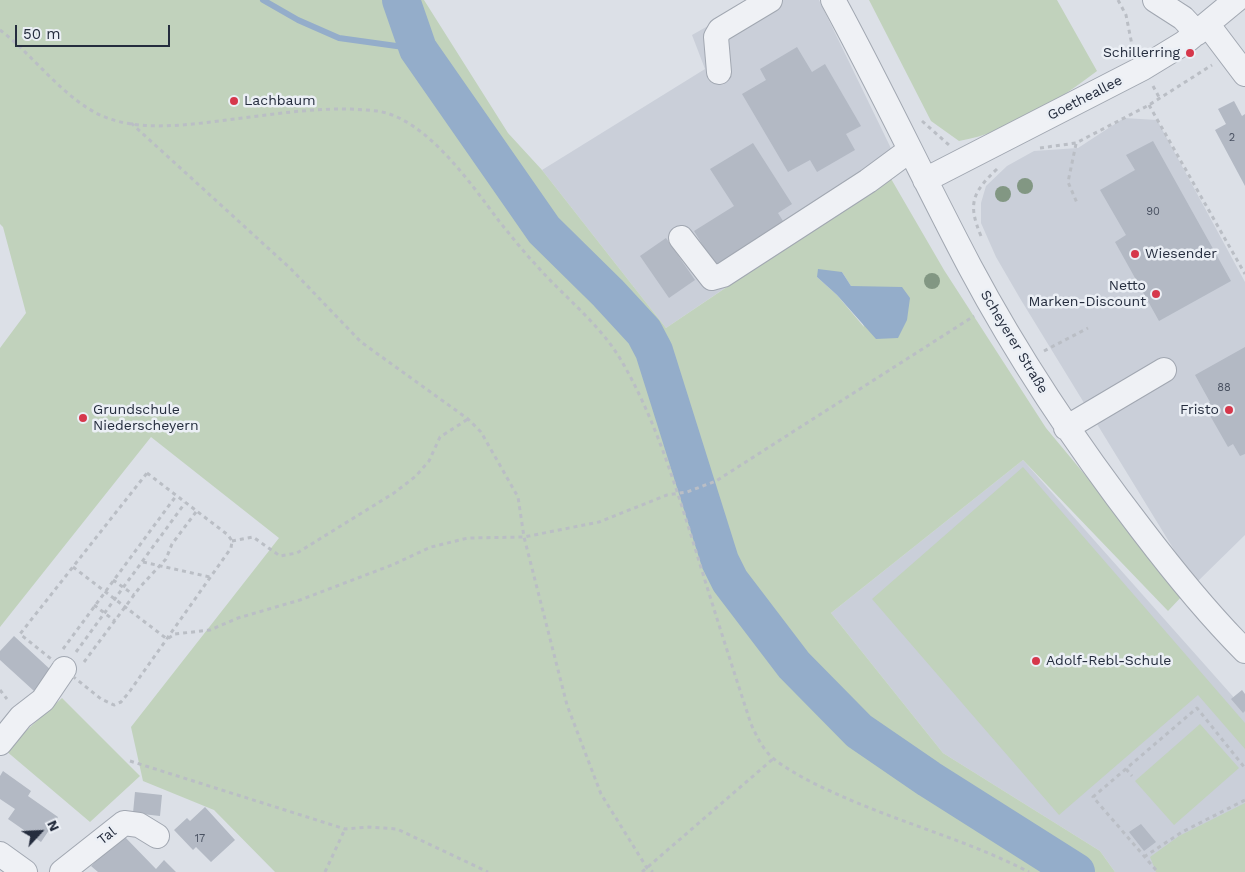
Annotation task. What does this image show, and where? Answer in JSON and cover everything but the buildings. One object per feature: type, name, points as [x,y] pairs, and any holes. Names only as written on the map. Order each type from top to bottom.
[{"type":"street","points":[[719,72],[716,37],[720,30],[770,0]]},
{"type":"street","name":"Scheyerer Straße","points":[[833,0],[864,56],[970,267],[1066,428],[1170,567],[1222,629],[1245,652]]},
{"type":"street","points":[[1155,0],[1203,29],[1230,53],[1245,74]]},
{"type":"street","name":"Goetheallee","points":[[925,180],[1143,68],[1203,29],[1236,0]]},
{"type":"street","points":[[682,238],[712,278],[723,275],[868,181],[910,150]]},
{"type":"street","points":[[1066,428],[1164,370]]},
{"type":"street","points":[[0,743],[20,717],[43,700],[67,664]]},
{"type":"street","name":"Tal","points":[[62,872],[124,823],[139,825],[157,836]]},
{"type":"street","points":[[0,854],[25,872]]},
{"type":"path","points":[[0,30],[20,45],[74,98],[98,114],[131,123],[178,126],[311,110],[350,109],[381,112],[408,122],[448,157],[474,186],[535,265],[604,334],[633,384],[661,446],[678,493],[751,724],[763,746],[774,758],[822,788],[879,812],[988,852],[1029,872]]},
{"type":"path","points":[[1037,148],[1076,143],[1149,105],[1230,53]]},
{"type":"path","points":[[1149,105],[1245,274]]},
{"type":"path","points":[[920,118],[953,148]]},
{"type":"path","points":[[131,123],[290,269],[361,342],[468,419],[482,432],[518,497],[524,537],[567,705],[600,794],[647,868],[653,872]]},
{"type":"path","points":[[1076,143],[1068,182],[1077,203]]},
{"type":"path","points":[[976,192],[1002,165]]},
{"type":"path","points":[[167,638],[175,634],[210,630],[238,618],[300,600],[392,565],[431,547],[468,538],[524,537],[599,522],[667,494],[687,492],[716,481],[976,316],[971,307]]},
{"type":"path","points":[[1044,351],[1088,328]]},
{"type":"path","points":[[232,541],[231,548],[121,702],[114,705],[101,700],[67,664],[20,634],[147,473],[232,541],[253,537],[280,556],[297,553],[394,493],[416,476],[429,461],[440,437],[468,419]]},
{"type":"path","points":[[67,664],[94,605],[176,496]]},
{"type":"path","points":[[67,664],[185,504]]},
{"type":"path","points":[[67,664],[115,621],[134,595],[161,566],[172,544],[196,512]]},
{"type":"path","points":[[142,562],[210,577]]},
{"type":"path","points":[[72,567],[167,638]]},
{"type":"path","points":[[113,580],[134,595]]},
{"type":"path","points":[[94,605],[115,621]]},
{"type":"path","points":[[1156,870],[1093,797],[1196,708],[1245,768]]},
{"type":"path","points":[[642,872],[774,758]]},
{"type":"path","points":[[130,761],[345,829],[369,827],[397,829],[488,872]]},
{"type":"path","points":[[1126,769],[1132,776]]},
{"type":"path","points":[[1144,857],[1182,832],[1245,800]]},
{"type":"path","points":[[325,872],[345,829]]},
{"type":"shaded area","points":[[754,0],[819,0],[901,169],[666,328],[542,170],[705,69],[692,35]]},
{"type":"shaded area","points":[[1124,118],[1157,120],[1245,282],[1245,535],[1195,584],[1021,300],[996,257],[981,223],[981,203],[986,186],[1007,166],[1034,151],[1078,148]]},
{"type":"shaded area","name":"Adolf-Rebl-Schule","points":[[1023,460],[1245,710],[1245,872],[1115,872],[1100,851],[943,753],[831,613]]},
{"type":"green space","points":[[0,0],[424,0],[508,133],[542,170],[666,328],[890,177],[944,270],[1046,428],[1184,594],[1168,611],[1023,460],[831,613],[943,753],[1100,851],[1115,872],[275,872],[214,810],[143,781],[131,727],[279,538],[151,437],[0,627],[0,348],[26,313],[3,227],[0,224]],"holes":[[[842,272],[851,286],[864,327],[837,295],[817,277]]]},
{"type":"green space","points":[[869,0],[1057,0],[1097,71],[1065,94],[1032,114],[996,131],[959,141],[931,121]]},
{"type":"green space","name":"Adolf-Rebl-Schule","points":[[1023,467],[1245,723],[1245,749],[1198,695],[1059,815],[872,599]]},
{"type":"green space","points":[[62,698],[140,776],[90,822],[5,750]]},
{"type":"green space","points":[[1200,724],[1239,768],[1174,825],[1135,781]]},
{"type":"green space","points":[[1245,803],[1245,872],[1156,872],[1150,857],[1179,836]]},
{"type":"water","points":[[818,269],[842,272],[851,286],[902,287],[910,298],[907,320],[898,338],[876,339],[837,295],[817,277]]},
{"type":"waterway","points":[[263,0],[298,20],[339,38],[418,49]]},
{"type":"waterway","points":[[401,0],[418,49],[544,230],[608,293],[644,332],[654,351],[720,561],[730,581],[794,665],[859,731],[929,779],[1076,872]]},
{"type":"place","name":"Schillerring","points":[[1190,53]]},
{"type":"place","name":"Lachbaum","points":[[234,101]]},
{"type":"place","name":"Wiesender","points":[[1135,254]]},
{"type":"place","name":"Netto Marken-Discount","points":[[1156,294]]},
{"type":"place","name":"Fristo","points":[[1229,410]]},
{"type":"place","name":"Grundschule Niederscheyern","points":[[83,418]]},
{"type":"place","name":"Adolf-Rebl-Schule","points":[[1036,661]]}]
